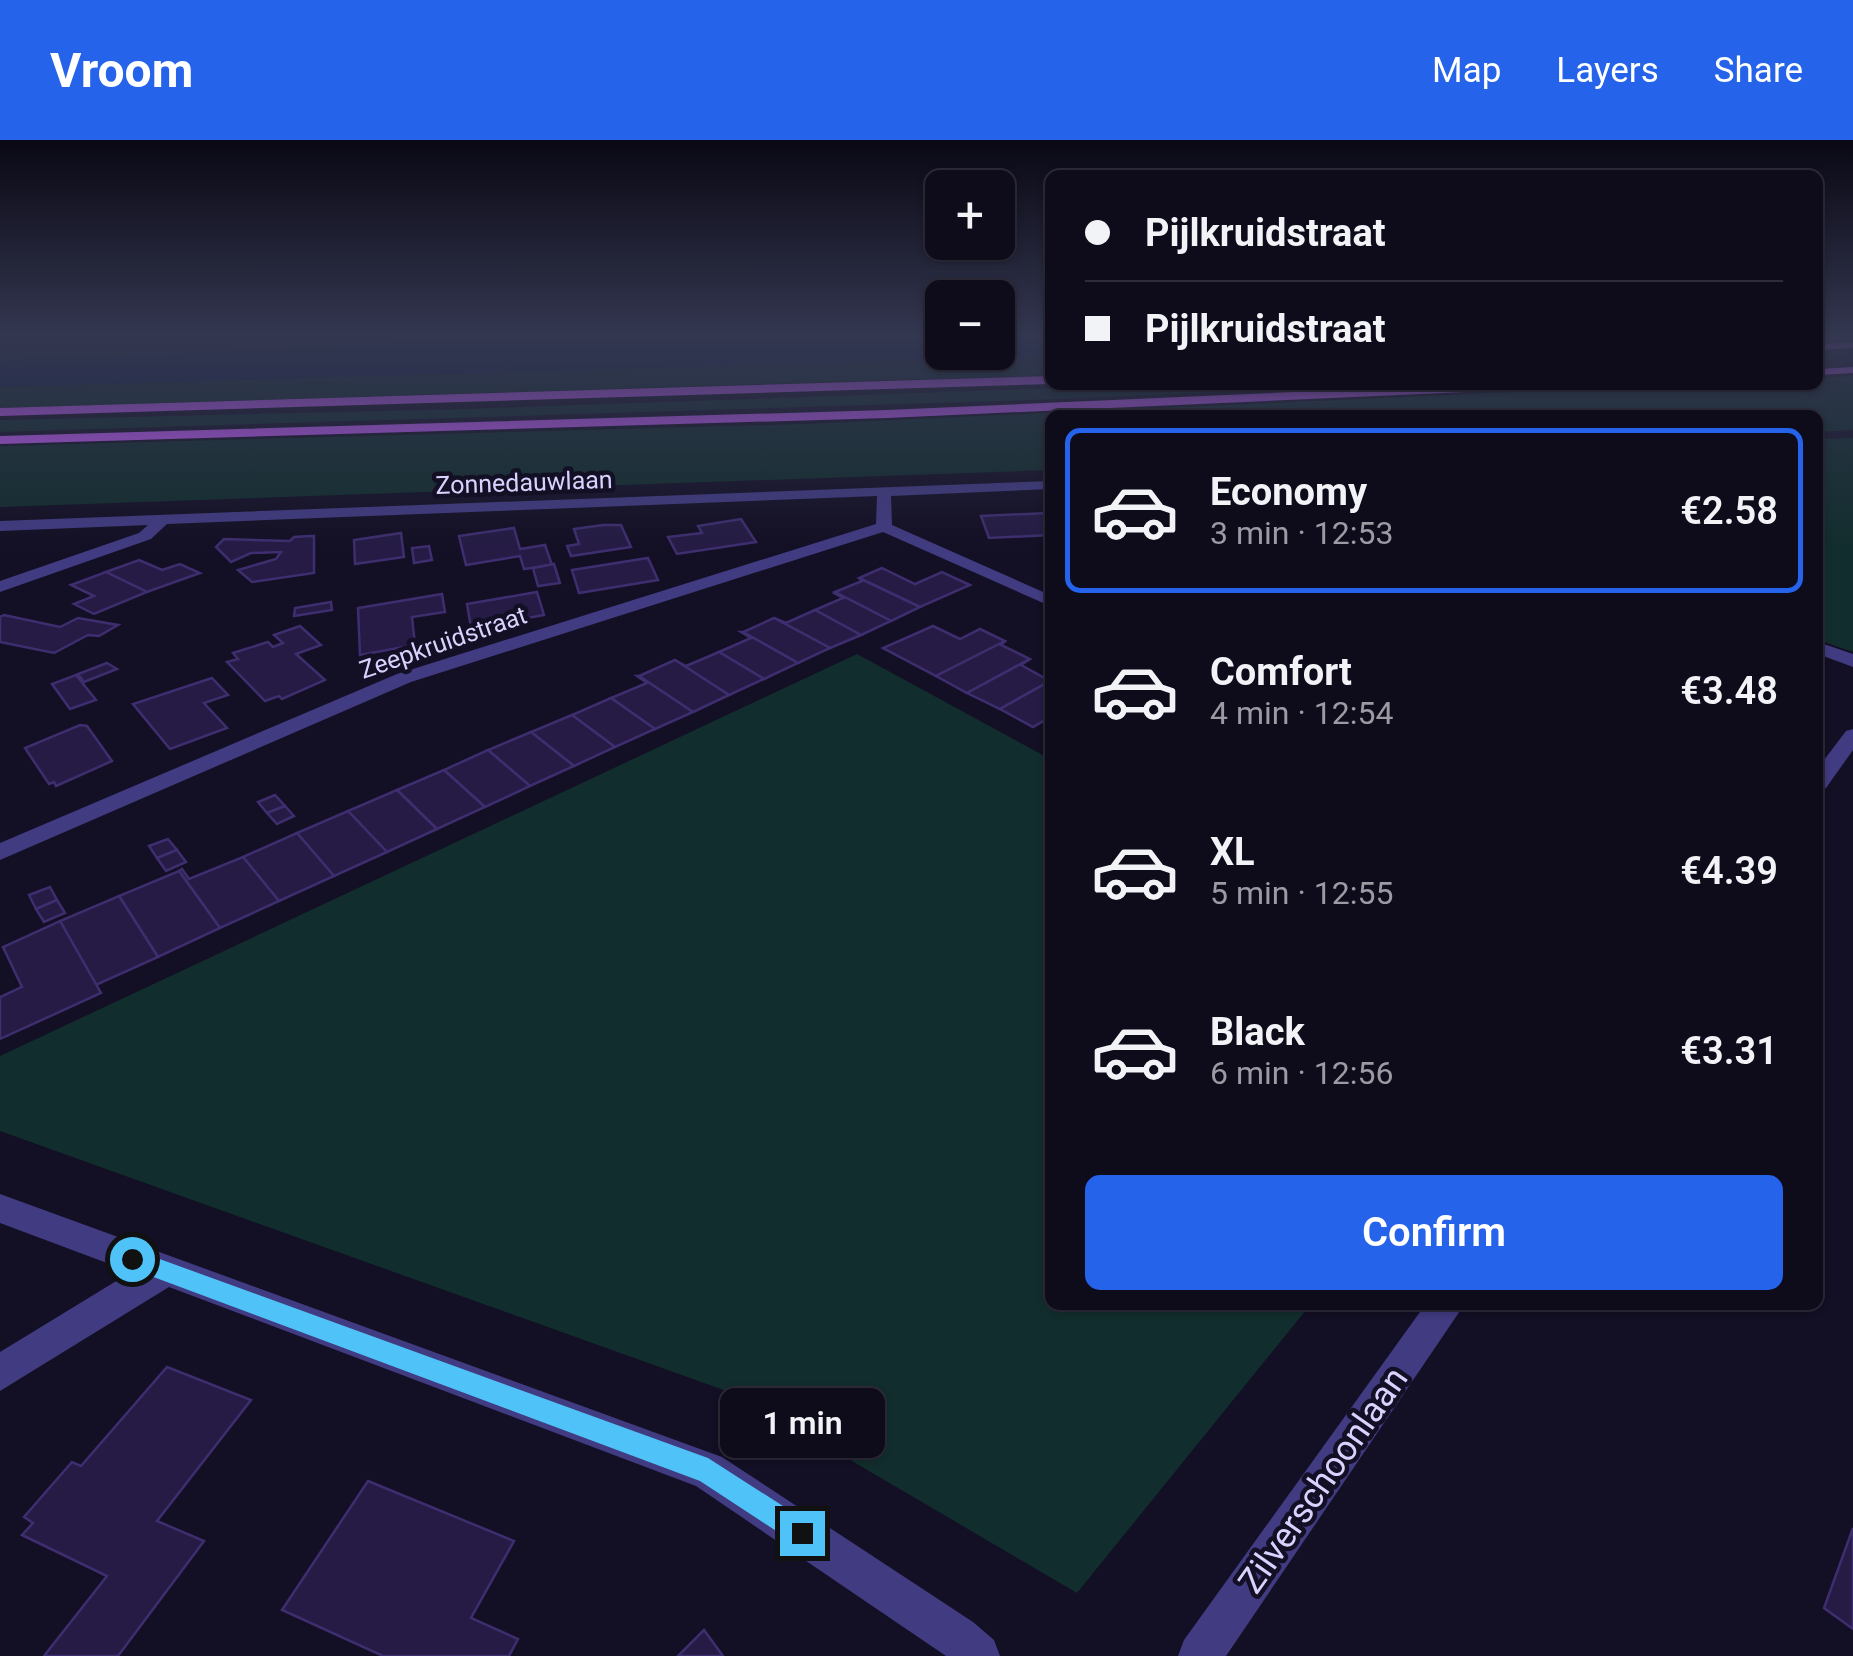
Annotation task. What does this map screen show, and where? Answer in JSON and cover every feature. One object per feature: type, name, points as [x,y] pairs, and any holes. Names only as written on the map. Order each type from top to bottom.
[{"type":"main road","points":[[0,412],[172,407]]},
{"type":"main road","points":[[0,440],[1034,407]]},
{"type":"street","name":"Zonnedauwlaan","points":[[0,526],[1045,485]]},
{"type":"street","points":[[884,493],[884,527],[1045,599]]},
{"type":"street","points":[[0,587],[145,536],[162,521]]},
{"type":"street","name":"Zeepkruidstraat","points":[[0,852],[404,678],[884,527]]},
{"type":"street","points":[[1823,650],[1853,661]]},
{"type":"street","points":[[1823,776],[1853,735]]},
{"type":"street","points":[[0,1208],[708,1471],[958,1636],[978,1656]]},
{"type":"street","points":[[0,1374],[164,1271]]},
{"type":"street","name":"Zilverschoonlaan","points":[[1200,1656],[1442,1310]]},
{"type":"green space","points":[[814,407],[0,432],[0,420],[468,409]]},
{"type":"green space","points":[[1853,407],[1853,430],[1823,432],[1823,410],[1115,410]]},
{"type":"green space","points":[[1045,413],[1045,470],[0,507],[0,446],[805,424]]},
{"type":"green space","points":[[1853,438],[1853,652],[1823,642],[1823,439]]},
{"type":"green space","points":[[857,654],[1045,756],[1045,1310],[1306,1310],[1077,1593],[743,1397],[0,1131],[0,1056]]},
{"type":"building","points":[[1045,513],[1045,535],[989,538],[981,516]]},
{"type":"building","points":[[741,519],[756,542],[677,554],[668,537],[702,533],[698,526]]},
{"type":"building","points":[[621,525],[631,547],[571,556],[567,546],[579,544],[574,529]]},
{"type":"building","points":[[514,528],[520,549],[545,545],[552,565],[524,569],[520,556],[466,565],[459,536]]},
{"type":"building","points":[[401,533],[404,557],[355,564],[354,540]]},
{"type":"building","points":[[314,536],[314,573],[252,582],[238,570],[276,559],[281,552],[251,553],[231,562],[216,547],[224,539],[290,541],[294,537]]},
{"type":"building","points":[[429,546],[432,560],[414,563],[412,548]]},
{"type":"building","points":[[648,558],[658,580],[579,593],[572,570]]},
{"type":"building","points":[[139,560],[162,570],[180,564],[200,573],[147,592],[106,572]]},
{"type":"building","points":[[554,564],[560,583],[538,586],[533,568]]},
{"type":"building","points":[[882,568],[915,584],[942,572],[970,585],[920,607],[859,578]]},
{"type":"building","points":[[106,572],[147,592],[94,614],[74,604],[94,596],[71,585]]},
{"type":"building","points":[[859,578],[920,607],[891,621],[835,592],[862,581]]},
{"type":"building","points":[[537,592],[544,615],[471,628],[467,604]]},
{"type":"building","points":[[834,593],[891,621],[861,635],[815,610],[843,598]]},
{"type":"building","points":[[442,594],[445,612],[412,617],[415,645],[360,655],[358,608]]},
{"type":"building","points":[[331,602],[332,610],[294,616],[295,608]]},
{"type":"building","points":[[815,610],[861,635],[830,648],[774,618],[786,623]]},
{"type":"building","points":[[0,617],[60,627],[78,618],[118,625],[54,653],[0,642]]},
{"type":"building","points":[[774,618],[830,648],[798,663],[743,632]]},
{"type":"building","points":[[300,626],[321,645],[296,654],[325,680],[282,699],[279,696],[265,701],[227,662],[238,659],[233,653],[268,642],[273,647],[283,643],[274,635]]},
{"type":"building","points":[[933,626],[960,639],[980,629],[1005,641],[936,676],[883,648]]},
{"type":"building","points":[[741,632],[798,663],[764,679],[719,652],[751,638]]},
{"type":"building","points":[[1005,641],[1001,645],[1030,659],[967,693],[936,676]]},
{"type":"building","points":[[719,652],[764,679],[729,695],[675,660],[686,666]]},
{"type":"building","points":[[1030,659],[1021,665],[1045,678],[1045,684],[1000,709],[967,693]]},
{"type":"building","points":[[675,660],[729,695],[693,712],[639,676]]},
{"type":"building","points":[[107,663],[117,669],[84,682],[78,674]]},
{"type":"building","points":[[76,675],[96,700],[70,709],[52,684]]},
{"type":"building","points":[[637,676],[693,712],[655,729],[611,698],[647,683]]},
{"type":"building","points":[[212,678],[228,695],[204,703],[227,728],[170,749],[133,704]]},
{"type":"building","points":[[1045,684],[1045,720],[1033,727],[1000,709]]},
{"type":"building","points":[[611,698],[655,729],[615,747],[572,715]]},
{"type":"building","points":[[572,715],[615,747],[574,766],[531,732]]},
{"type":"building","points":[[80,725],[87,726],[112,761],[56,786],[54,782],[49,784],[25,748]]},
{"type":"building","points":[[531,732],[574,766],[530,786],[488,750]]},
{"type":"building","points":[[488,750],[530,786],[485,807],[444,770]]},
{"type":"building","points":[[444,770],[485,807],[437,829],[397,790]]},
{"type":"building","points":[[397,790],[437,829],[387,852],[348,811]]},
{"type":"building","points":[[275,795],[285,806],[267,813],[258,802]]},
{"type":"building","points":[[285,806],[294,816],[277,824],[267,813]]},
{"type":"building","points":[[348,811],[387,852],[334,876],[297,833]]},
{"type":"building","points":[[297,833],[334,876],[279,901],[243,857]]},
{"type":"building","points":[[168,839],[177,850],[157,858],[149,846]]},
{"type":"building","points":[[177,850],[186,862],[166,871],[157,858]]},
{"type":"building","points":[[243,857],[279,901],[220,928],[179,871],[182,869],[189,879]]},
{"type":"building","points":[[179,871],[220,928],[158,957],[119,896]]},
{"type":"building","points":[[50,887],[57,900],[36,909],[29,895]]},
{"type":"building","points":[[119,896],[158,957],[96,985],[60,921]]},
{"type":"building","points":[[57,900],[65,913],[44,922],[36,909]]},
{"type":"building","points":[[60,921],[101,993],[0,1039],[0,997],[22,987],[3,947]]},
{"type":"building","points":[[167,1367],[251,1400],[157,1521],[204,1541],[118,1656],[44,1656],[107,1576],[22,1535],[33,1523],[24,1517],[72,1462],[81,1466]]},
{"type":"building","points":[[368,1481],[514,1541],[471,1618],[518,1639],[509,1656],[383,1656],[282,1610]]},
{"type":"building","points":[[1853,1528],[1853,1629],[1824,1608]]},
{"type":"building","points":[[704,1630],[723,1656],[678,1656]]},
{"type":"route","points":[[132,1259],[708,1471],[802,1533]]}]
